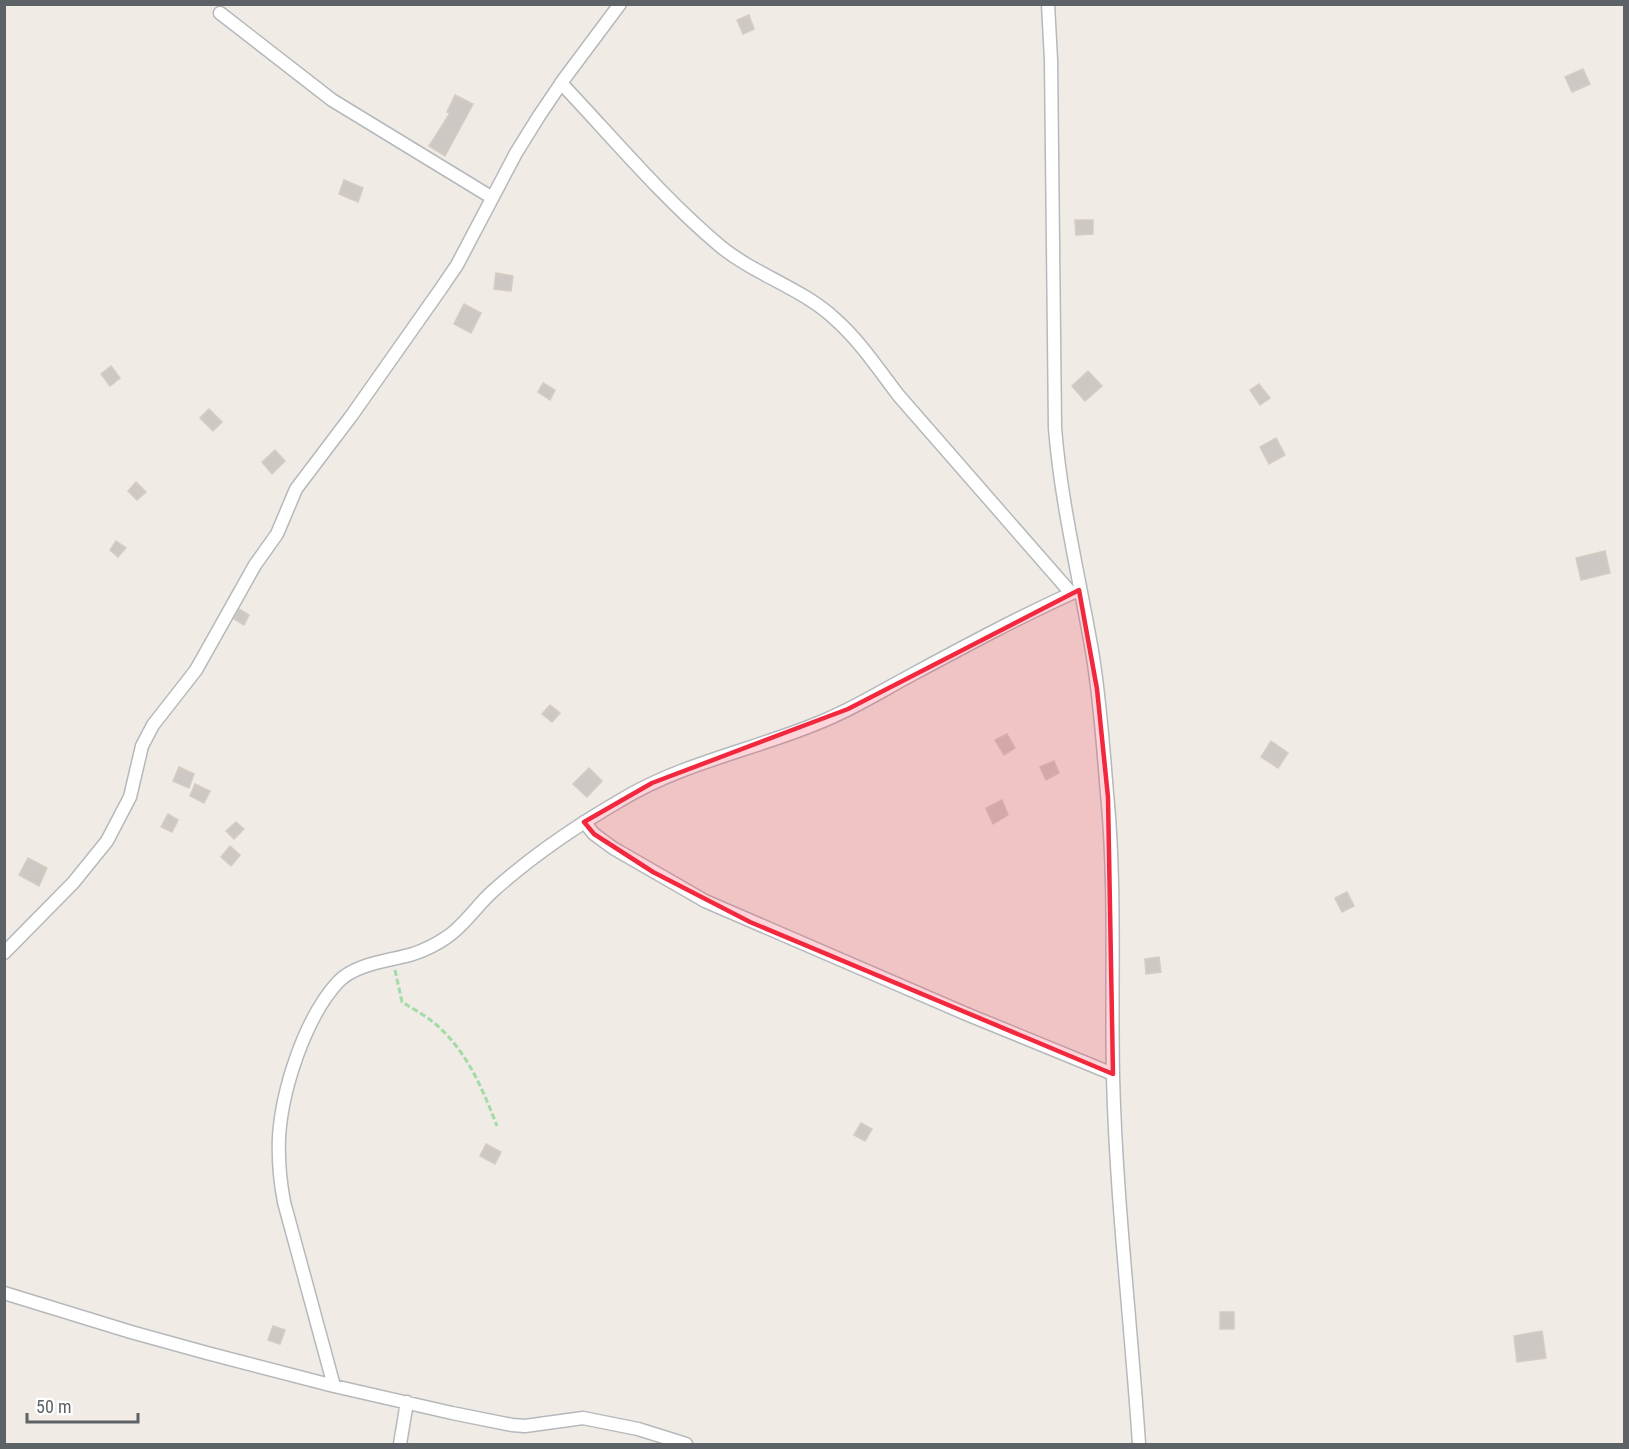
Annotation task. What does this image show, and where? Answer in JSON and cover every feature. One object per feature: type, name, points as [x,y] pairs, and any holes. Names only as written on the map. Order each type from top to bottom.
[{"type":"street","points":[[4,952],[73,883],[107,841],[130,797],[142,746],[153,725],[196,670],[255,565],[277,534],[296,489],[352,415],[457,265],[516,153],[561,83],[621,4]]},
{"type":"street","points":[[1048,4],[1051,60],[1055,428],[1075,591],[1097,689],[1108,797],[1113,1074],[1120,1205],[1139,1444]]},
{"type":"street","points":[[220,13],[332,100],[491,197]]},
{"type":"street","points":[[561,83],[672,202],[708,235],[739,260],[835,318],[899,396],[1075,591]]},
{"type":"street","points":[[334,1386],[284,1202],[279,1173],[279,1136],[287,1088],[301,1048],[312,1022],[330,992],[341,979],[356,970],[416,954],[449,936],[503,882],[584,822],[652,783],[710,760],[819,723],[1013,620],[1075,591]]},
{"type":"street","points":[[584,822],[594,834],[613,848],[705,901],[964,1013],[1113,1074]]},
{"type":"street","points":[[4,1293],[131,1332],[334,1386],[512,1425],[583,1418],[605,1421],[686,1444]]},
{"type":"street","points":[[400,1444],[407,1402]]},
{"type":"path","points":[[393,959],[402,1002],[440,1028],[464,1056],[483,1089],[498,1126]]},
{"type":"highlighted area","points":[[1079,590],[1097,689],[1108,797],[1113,1074],[750,922],[653,872],[594,834],[584,822],[652,783],[848,709]]},
{"type":"building","points":[[749,15],[754,29],[743,34],[737,20]]},
{"type":"building","points":[[1583,69],[1590,84],[1572,92],[1565,77]]},
{"type":"building","points":[[455,95],[473,104],[445,156],[429,146],[450,113],[447,112]]},
{"type":"building","points":[[344,180],[363,188],[358,202],[339,194]]},
{"type":"building","points":[[1075,220],[1093,220],[1093,234],[1076,235]]},
{"type":"building","points":[[496,273],[513,276],[511,291],[494,289]]},
{"type":"building","points":[[464,304],[481,313],[471,333],[454,324]]},
{"type":"building","points":[[111,366],[120,378],[110,386],[101,374]]},
{"type":"building","points":[[1088,371],[1102,386],[1085,401],[1072,386]]},
{"type":"building","points":[[543,383],[555,390],[550,400],[538,392]]},
{"type":"building","points":[[1259,384],[1270,398],[1260,405],[1250,390]]},
{"type":"building","points":[[209,409],[222,422],[213,431],[200,418]]},
{"type":"building","points":[[1276,438],[1285,455],[1269,464],[1260,447]]},
{"type":"building","points":[[275,450],[285,461],[272,474],[262,462]]},
{"type":"building","points":[[136,482],[146,492],[137,500],[128,491]]},
{"type":"building","points":[[116,541],[126,548],[118,557],[110,550]]},
{"type":"building","points":[[1605,551],[1610,573],[1581,580],[1576,558]]},
{"type":"building","points":[[239,609],[249,615],[244,625],[234,619]]},
{"type":"building","points":[[550,705],[560,713],[552,722],[542,714]]},
{"type":"building","points":[[1007,734],[1015,748],[1004,755],[995,740]]},
{"type":"building","points":[[1271,741],[1288,753],[1278,768],[1261,757]]},
{"type":"building","points":[[1054,761],[1059,773],[1046,780],[1040,767]]},
{"type":"building","points":[[179,767],[194,774],[189,788],[173,781]]},
{"type":"building","points":[[589,768],[602,781],[587,797],[573,784]]},
{"type":"building","points":[[195,784],[210,791],[204,803],[190,796]]},
{"type":"building","points":[[1002,800],[1008,815],[993,824],[986,808]]},
{"type":"building","points":[[168,814],[178,820],[172,832],[161,827]]},
{"type":"building","points":[[236,822],[244,829],[234,839],[226,831]]},
{"type":"building","points":[[230,846],[240,855],[231,866],[221,857]]},
{"type":"building","points":[[28,858],[47,868],[39,886],[19,875]]},
{"type":"building","points":[[1347,892],[1354,906],[1342,912],[1335,898]]},
{"type":"building","points":[[1159,957],[1161,972],[1146,974],[1145,959]]},
{"type":"building","points":[[861,1123],[872,1129],[865,1141],[854,1135]]},
{"type":"building","points":[[486,1144],[501,1152],[495,1164],[480,1156]]},
{"type":"building","points":[[1220,1312],[1234,1312],[1234,1329],[1220,1329]]},
{"type":"building","points":[[273,1326],[285,1330],[280,1344],[268,1340]]},
{"type":"building","points":[[1542,1331],[1546,1358],[1517,1362],[1514,1336]]}]
